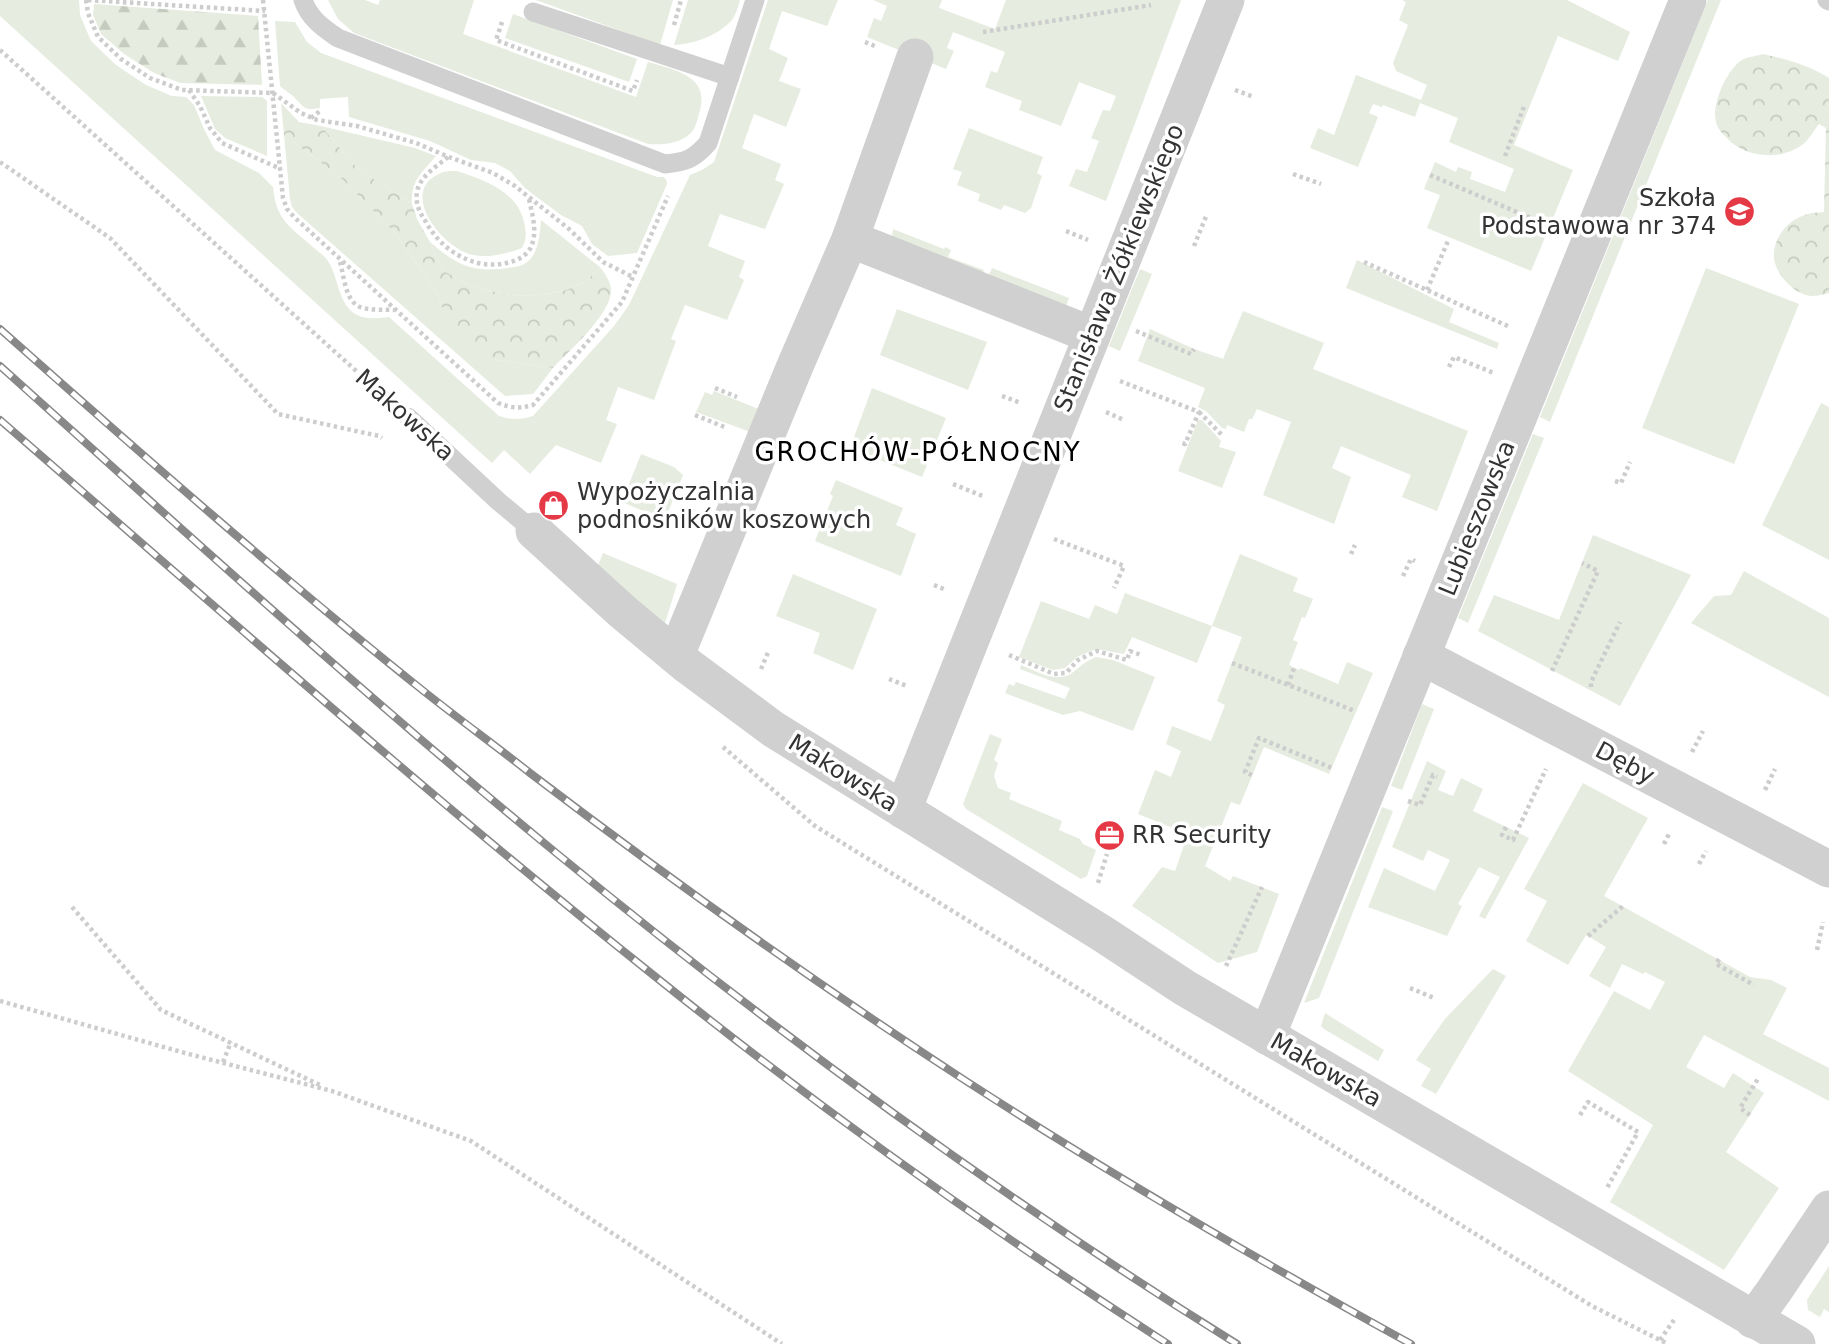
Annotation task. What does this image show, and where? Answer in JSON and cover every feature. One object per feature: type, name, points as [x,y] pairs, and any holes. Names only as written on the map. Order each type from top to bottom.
[{"type":"street","name":"Stanisława Żółkiewskiego","points":[[903,810],[1226,0]]},
{"type":"street","name":"Lubieszowska","points":[[1267,1036],[1688,0]]},
{"type":"street","points":[[676,655],[849,239],[915,57]]},
{"type":"street","points":[[849,239],[1092,335]]},
{"type":"street","name":"Makowska","points":[[534,531],[676,655],[773,729],[1185,988],[1797,1344]]},
{"type":"street","name":"Dęby","points":[[1421,656],[1829,869]]},
{"type":"street","points":[[1753,1320],[1829,1209]]},
{"type":"lane","points":[[303,0],[317,23],[338,38],[665,164],[682,163],[698,155],[708,144],[755,0]]},
{"type":"lane","points":[[533,12],[730,77]]},
{"type":"lane","name":"Makowska","points":[[408,417],[534,531]]},
{"type":"path","points":[[264,11],[87,0],[88,13],[98,37],[121,59],[150,78],[182,90],[273,93],[301,113],[317,120],[416,143],[493,173],[515,186],[569,229],[603,262],[633,277]]},
{"type":"path","points":[[263,0],[287,209],[498,403],[509,408],[520,409],[533,405],[622,302],[682,163]]},
{"type":"path","points":[[983,32],[1151,5]]},
{"type":"path","name":"Makowska","points":[[0,50],[408,417]]},
{"type":"path","points":[[1233,89],[1254,97]]},
{"type":"path","points":[[188,90],[200,106],[210,128],[222,142],[281,169]]},
{"type":"path","points":[[1505,156],[1525,104]]},
{"type":"path","points":[[312,118],[320,111]]},
{"type":"path","points":[[449,157],[421,181],[416,194],[418,209],[431,232],[449,250],[472,262],[499,266],[519,260],[530,248],[534,232],[529,198]]},
{"type":"path","points":[[0,162],[110,238],[278,414]]},
{"type":"path","points":[[1293,174],[1321,184]]},
{"type":"path","points":[[1430,175],[1550,226]]},
{"type":"path","points":[[1194,246],[1207,214]]},
{"type":"path","points":[[1066,231],[1090,241]]},
{"type":"path","points":[[1427,290],[1448,241]]},
{"type":"path","points":[[340,259],[349,295],[357,306],[395,310]]},
{"type":"path","points":[[1364,262],[1509,326]]},
{"type":"path","points":[[1147,336],[1191,354],[1194,349]]},
{"type":"path","points":[[1449,367],[1454,356],[1492,373]]},
{"type":"path","points":[[1128,384],[1199,412],[1223,436]]},
{"type":"path","points":[[1002,396],[1029,406]]},
{"type":"path","points":[[1179,442],[1185,444],[1199,412]]},
{"type":"path","points":[[1115,416],[1124,420]]},
{"type":"path","points":[[1615,481],[1621,483],[1630,462]]},
{"type":"path","points":[[953,484],[993,500]]},
{"type":"path","points":[[1064,543],[1124,566],[1114,588]]},
{"type":"path","points":[[1351,554],[1354,545]]},
{"type":"path","points":[[1403,576],[1411,559],[1416,562]]},
{"type":"path","points":[[1552,671],[1598,570],[1582,563]]},
{"type":"path","points":[[1591,687],[1620,621]]},
{"type":"path","points":[[1008,654],[1054,674],[1066,673],[1078,660],[1097,652],[1127,660],[1130,652],[1140,655]]},
{"type":"path","points":[[1232,663],[1356,711]]},
{"type":"path","points":[[1287,685],[1294,668]]},
{"type":"path","points":[[889,679],[909,686]]},
{"type":"path","points":[[1695,746],[1703,730]]},
{"type":"path","points":[[1252,775],[1245,772],[1259,738],[1331,768]]},
{"type":"path","points":[[1506,827],[1502,835],[1513,840],[1548,765]]},
{"type":"path","points":[[1767,785],[1774,769]]},
{"type":"path","points":[[1411,802],[1420,805],[1433,775],[1437,777]]},
{"type":"path","points":[[1664,844],[1671,830]]},
{"type":"path","points":[[1699,864],[1707,849]]},
{"type":"path","points":[[1101,873],[1107,854]]},
{"type":"path","points":[[1230,960],[1262,887]]},
{"type":"path","points":[[1588,936],[1623,906]]},
{"type":"path","points":[[72,907],[161,1010],[332,1091]]},
{"type":"path","points":[[1817,950],[1823,922]]},
{"type":"path","points":[[1719,959],[1716,964],[1754,985]]},
{"type":"path","points":[[1410,988],[1434,998]]},
{"type":"path","points":[[0,1001],[332,1091],[471,1141],[782,1344]]},
{"type":"path","points":[[223,1062],[231,1042]]},
{"type":"path","points":[[1750,1115],[1740,1108],[1759,1077]]},
{"type":"path","points":[[1580,1115],[1588,1102],[1638,1132],[1602,1197]]},
{"type":"path","points":[[1660,1340],[1678,1313]]},
{"type":"green space","points":[[0,0],[79,0],[80,15],[91,41],[116,65],[146,85],[172,96],[186,97],[194,105],[215,150],[259,173],[273,187],[281,216],[328,261],[342,298],[351,311],[364,318],[389,317],[499,416],[516,419],[533,416],[614,326],[629,305],[690,175],[714,162],[768,0],[838,0],[827,26],[782,11],[769,49],[788,58],[779,81],[801,89],[786,127],[754,114],[742,148],[781,164],[775,180],[784,184],[765,229],[720,214],[708,246],[745,261],[739,277],[744,280],[727,320],[685,305],[671,339],[676,341],[654,400],[618,387],[606,420],[617,424],[601,463],[556,445],[530,474],[504,450],[492,463],[0,16]]},
{"type":"green space","points":[[328,0],[365,0],[378,5],[380,0],[474,0],[463,34],[636,97],[648,62],[668,68],[694,81],[701,93],[694,129],[679,141],[648,144],[354,33],[338,19]]},
{"type":"green space","points":[[536,0],[673,0],[660,45]]},
{"type":"green space","points":[[688,0],[740,0],[733,19],[719,31],[697,41],[674,45]]},
{"type":"green space","points":[[873,0],[942,0],[939,8],[995,29],[1006,0],[1181,0],[1106,201],[1069,186],[1076,169],[1087,172],[1099,141],[1091,138],[1103,110],[1110,111],[1116,96],[1079,82],[1061,126],[1019,110],[1022,101],[985,87],[991,71],[997,73],[1005,52],[953,32],[947,48],[954,51],[946,69],[867,37],[874,18],[881,21],[887,6]]},
{"type":"green space","points":[[1402,0],[1567,0],[1630,32],[1618,61],[1558,36],[1514,145],[1573,170],[1531,271],[1427,228],[1440,195],[1424,189],[1435,162],[1456,172],[1458,167],[1472,172],[1470,179],[1505,192],[1514,169],[1449,142],[1458,118],[1420,103],[1415,117],[1373,104],[1369,113],[1378,117],[1358,167],[1310,148],[1318,128],[1334,135],[1356,75],[1421,100],[1427,85],[1396,71],[1393,63],[1408,25],[1399,20],[1406,2]]},
{"type":"green space","points":[[1708,0],[1721,0],[1550,422],[1540,417]]},
{"type":"green space","points":[[94,4],[258,16],[262,85],[180,83],[154,73],[124,54],[101,34],[93,15]]},
{"type":"green space","points":[[513,14],[637,59],[629,82],[505,38]]},
{"type":"green space","points":[[275,21],[295,22],[307,42],[321,53],[663,177],[667,184],[637,253],[608,256],[592,244],[582,226],[561,215],[524,187],[510,171],[495,163],[471,160],[430,141],[349,117],[348,97],[320,99],[320,108],[305,108],[280,86]]},
{"type":"green space","points":[[1763,54],[1797,63],[1829,78],[1829,293],[1812,296],[1799,292],[1783,278],[1774,259],[1776,244],[1788,225],[1812,213],[1824,212],[1826,128],[1819,124],[1809,138],[1794,150],[1767,155],[1748,152],[1732,143],[1720,131],[1716,122],[1718,97],[1731,71],[1742,60]]},
{"type":"green space","points":[[201,96],[262,97],[267,101],[267,156],[225,138],[215,129]]},
{"type":"green space","points":[[281,103],[299,122],[321,126],[357,168],[412,204],[442,270],[473,287],[510,295],[538,296],[583,283],[601,268],[611,288],[610,298],[598,319],[553,368],[496,360],[476,350],[457,334],[444,313],[438,295],[396,234],[340,177],[284,135]]},
{"type":"green space","points":[[321,126],[415,148],[436,156],[415,183],[412,204],[357,168]]},
{"type":"green space","points":[[969,128],[1043,157],[1037,173],[1042,176],[1031,208],[1025,213],[1004,205],[1001,210],[978,201],[980,194],[957,185],[962,172],[953,169]]},
{"type":"green space","points":[[284,135],[340,177],[396,234],[438,295],[444,313],[496,360],[553,368],[533,394],[505,396],[297,213],[290,199]]},
{"type":"green space","points":[[457,171],[498,188],[514,202],[525,226],[522,248],[498,255],[473,255],[449,242],[438,231],[423,205],[423,193],[428,181],[441,173]]},
{"type":"green space","points":[[541,220],[601,268],[583,283],[566,290],[538,296],[510,295],[473,287],[442,270],[430,242],[457,262],[475,268],[515,267],[530,260],[534,253]]},
{"type":"green space","points":[[893,229],[951,250],[948,257],[984,270],[980,281],[890,249]]},
{"type":"green space","points":[[1357,260],[1454,309],[1449,322],[1499,343],[1497,349],[1346,288]]},
{"type":"green space","points":[[992,268],[1069,298],[1065,309],[987,279]]},
{"type":"green space","points":[[1706,268],[1799,304],[1734,464],[1642,428]]},
{"type":"green space","points":[[1140,269],[1152,274],[1120,351],[1109,346]]},
{"type":"green space","points":[[897,309],[987,342],[968,390],[880,355]]},
{"type":"green space","points":[[1243,311],[1324,343],[1313,369],[1468,431],[1437,511],[1402,497],[1411,475],[1341,446],[1332,468],[1351,477],[1334,524],[1263,495],[1291,422],[1257,409],[1244,432],[1227,425],[1226,429],[1222,428],[1206,411],[1198,407],[1205,388],[1138,361],[1150,329],[1223,359]]},
{"type":"green space","points":[[872,388],[946,418],[922,477],[850,448]]},
{"type":"green space","points":[[714,391],[761,410],[753,433],[696,412],[705,392],[712,395]]},
{"type":"green space","points":[[1821,403],[1829,407],[1829,560],[1762,525]]},
{"type":"green space","points":[[1198,420],[1202,420],[1221,441],[1219,447],[1236,452],[1222,488],[1178,471]]},
{"type":"green space","points":[[1533,434],[1544,438],[1468,623],[1458,618]]},
{"type":"green space","points":[[641,454],[674,467],[683,475],[665,520],[622,502]]},
{"type":"green space","points":[[836,480],[903,508],[896,525],[916,534],[901,576],[815,541],[833,496],[830,494]]},
{"type":"green space","points":[[1593,535],[1691,575],[1620,706],[1478,631],[1494,595],[1559,620]]},
{"type":"green space","points":[[603,553],[677,584],[665,623],[597,568]]},
{"type":"green space","points":[[1240,554],[1298,578],[1293,591],[1313,599],[1293,640],[1298,642],[1289,665],[1338,684],[1347,662],[1373,673],[1329,774],[1264,747],[1240,805],[1231,802],[1205,866],[1230,881],[1233,876],[1279,894],[1257,952],[1218,963],[1132,906],[1162,867],[1175,871],[1188,834],[1138,814],[1155,770],[1171,777],[1181,751],[1166,744],[1172,726],[1211,741],[1225,705],[1217,701],[1242,637],[1212,626]]},
{"type":"green space","points":[[1744,571],[1829,618],[1829,697],[1691,623],[1714,596],[1731,595]]},
{"type":"green space","points":[[793,574],[877,609],[853,670],[813,653],[820,633],[776,616]]},
{"type":"green space","points":[[1125,593],[1212,626],[1197,663],[1132,637],[1124,654],[1096,649],[1077,657],[1065,668],[1053,670],[1019,657],[1041,601],[1089,619],[1095,605],[1117,614]]},
{"type":"green space","points":[[1096,657],[1113,660],[1155,677],[1133,731],[1080,711],[1063,715],[1005,693],[1009,684],[1014,686],[1016,682],[1065,699],[1070,688],[1020,669],[1021,665],[1046,675],[1060,677],[1072,673]]},
{"type":"green space","points":[[1422,704],[1434,709],[1402,790],[1391,786]]},
{"type":"green space","points":[[990,734],[1002,739],[994,760],[998,763],[994,776],[998,788],[1011,793],[1009,799],[1062,821],[1059,830],[1096,850],[1087,876],[1081,879],[966,809],[963,804]]},
{"type":"green space","points":[[1427,761],[1446,771],[1438,790],[1453,796],[1461,778],[1483,789],[1473,811],[1529,838],[1485,919],[1479,916],[1500,877],[1479,867],[1458,904],[1462,906],[1447,936],[1368,907],[1384,868],[1435,891],[1450,860],[1428,850],[1423,861],[1392,847]]},
{"type":"green space","points":[[1583,783],[1648,818],[1604,896],[1750,977],[1771,980],[1787,988],[1763,1034],[1829,1068],[1829,1101],[1704,1035],[1686,1067],[1724,1088],[1733,1073],[1764,1093],[1726,1152],[1779,1188],[1724,1270],[1610,1202],[1653,1125],[1568,1071],[1614,991],[1650,1010],[1665,982],[1622,964],[1610,988],[1589,976],[1606,947],[1586,935],[1568,965],[1526,941],[1547,901],[1524,889]]},
{"type":"green space","points":[[1382,807],[1393,811],[1319,998],[1304,1003]]},
{"type":"green space","points":[[1493,969],[1506,976],[1436,1094],[1421,1086],[1431,1069],[1416,1060],[1445,1019]]},
{"type":"green space","points":[[1325,1013],[1384,1050],[1378,1061],[1324,1029],[1321,1026]]},
{"type":"green space","points":[[1829,1266],[1829,1312],[1824,1309],[1820,1317],[1808,1310],[1807,1300]]},
{"type":"railway","points":[[0,329],[211,514],[372,649],[530,773],[691,892],[855,1007],[1075,1150],[1186,1217],[1411,1344]]},
{"type":"railway","points":[[0,366],[344,673],[484,793],[637,918],[803,1047],[888,1109],[1061,1230],[1237,1344]]},
{"type":"railway","points":[[0,420],[407,772],[719,1027],[908,1168],[1037,1258],[1168,1344]]},
{"type":"place","name":"Szkoła Podstawowa nr 374","points":[[1739,212]]},
{"type":"place","name":"Wypożyczalnia podnośników koszowych","points":[[554,506]]},
{"type":"place","name":"RR Security","points":[[1109,835]]},
{"type":"district","name":"GROCHÓW-PÓŁNOCNY","points":[[918,452]]}]
